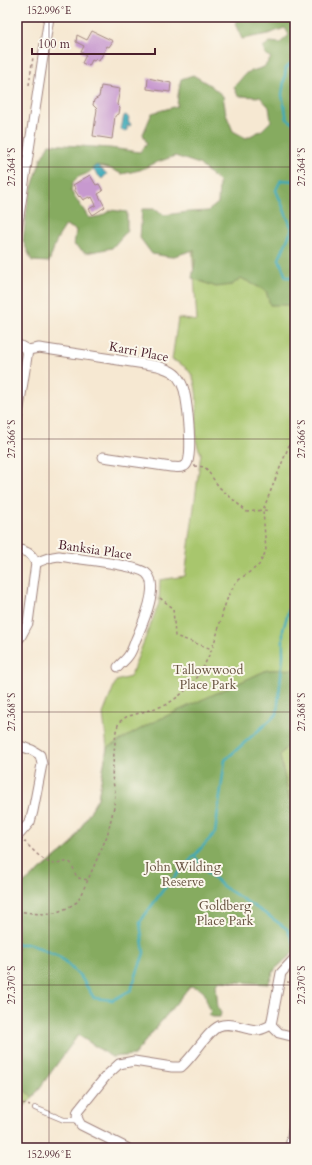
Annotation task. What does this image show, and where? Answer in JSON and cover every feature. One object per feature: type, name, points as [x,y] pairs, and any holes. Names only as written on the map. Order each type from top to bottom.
[{"type":"street","points":[[17,230],[49,17]]},
{"type":"street","points":[[17,344],[28,350],[17,421]]},
{"type":"street","name":"Karri Place","points":[[28,350],[39,348],[59,350],[158,366],[171,370],[178,377],[184,389],[189,422],[189,461],[186,465]]},
{"type":"street","points":[[103,456],[171,467],[181,468],[186,465]]},
{"type":"street","points":[[17,549],[28,552],[36,563],[28,623],[17,641]]},
{"type":"street","name":"Banksia Place","points":[[36,563],[51,557],[59,556],[126,566],[146,573],[150,579],[151,586],[145,618],[128,656],[118,666]]},
{"type":"street","points":[[17,745],[32,750],[40,755],[42,764],[30,822],[18,836]]},
{"type":"street","points":[[271,1025],[280,973],[295,958]]},
{"type":"street","points":[[127,1148],[88,1130],[81,1125],[76,1116],[106,1076],[119,1064],[134,1061],[181,1067],[215,1028],[220,1025],[259,1030],[271,1025]]},
{"type":"street","points":[[271,1025],[279,1033],[295,1037]]},
{"type":"street","points":[[290,1148],[295,1117]]},
{"type":"lane","points":[[35,1108],[64,1120],[78,1120]]},
{"type":"path","points":[[17,911],[40,914],[55,913],[77,902],[107,836],[114,807],[115,792],[112,776],[116,731],[119,722],[126,717],[166,705],[179,696],[200,674],[212,649],[229,594],[236,582],[259,564],[266,551],[263,510],[292,438],[295,393]]},
{"type":"path","points":[[186,465],[205,467],[219,486],[247,512],[270,510]]},
{"type":"path","points":[[150,596],[161,598],[173,608],[176,636],[212,649]]},
{"type":"path","points":[[18,836],[44,860],[52,864],[67,862],[71,863],[74,868],[75,875],[78,878],[88,880]]},
{"type":"path","points":[[17,1101],[35,1108]]},
{"type":"green space","points":[[239,17],[295,17],[295,325],[289,305],[270,305],[266,291],[241,278],[232,285],[216,287],[192,278],[195,262],[194,250],[171,257],[152,254],[140,238],[142,209],[154,209],[164,215],[208,211],[218,203],[219,182],[199,164],[175,156],[140,170],[122,174],[111,169],[95,166],[91,171],[77,178],[72,185],[71,191],[89,218],[101,216],[111,210],[127,212],[127,231],[112,248],[86,253],[74,245],[76,230],[66,225],[57,239],[49,262],[32,261],[23,241],[28,200],[41,159],[49,144],[110,148],[140,152],[147,144],[143,134],[152,113],[177,106],[181,79],[193,75],[210,85],[223,96],[226,114],[233,131],[246,138],[262,130],[271,121],[269,107],[260,97],[238,96],[234,87],[246,73],[264,67],[271,58],[265,54],[263,47],[270,42],[280,43],[289,35],[285,28],[268,34],[242,39],[235,24]]},
{"type":"green space","name":"Tallowwood Place Park","points":[[295,181],[295,951],[275,969],[268,984],[202,971],[134,1055],[112,1057],[78,1035],[33,1097],[17,1115],[17,889],[71,845],[98,798],[107,748],[103,714],[116,681],[130,677],[159,603],[160,580],[185,576],[201,453],[196,439],[197,404],[194,381],[188,370],[172,360],[178,318],[197,321],[191,232]]},
{"type":"green space","name":"John Wilding Reserve","points":[[295,669],[295,736],[280,755],[292,811],[295,811],[295,951],[275,969],[268,984],[220,981],[216,985],[218,1008],[221,1013],[220,1017],[208,1015],[211,1011],[207,1004],[205,993],[190,986],[134,1055],[112,1057],[78,1035],[33,1097],[17,1085],[17,889],[71,845],[98,798],[107,748],[151,723],[267,670]]},
{"type":"water","points":[[126,115],[129,118],[128,122],[131,124],[130,126],[127,126],[127,130],[124,132],[121,129],[124,116]]},
{"type":"water","points":[[97,165],[107,174],[102,179],[92,169]]},
{"type":"building","points":[[92,31],[113,41],[109,47],[107,46],[99,61],[95,59],[94,61],[92,60],[89,66],[82,63],[86,55],[81,52],[84,46],[76,42],[77,35],[87,40]]},
{"type":"building","points":[[148,78],[171,83],[170,92],[147,89]]},
{"type":"building","points":[[101,86],[120,89],[117,105],[120,108],[119,114],[115,116],[112,139],[93,136],[97,109],[93,105],[94,100],[99,97]]},
{"type":"building","points":[[90,175],[96,185],[99,184],[103,191],[98,194],[105,207],[93,215],[89,209],[96,205],[92,197],[90,199],[89,197],[83,200],[80,196],[79,197],[73,185]]},
{"type":"waterway","points":[[295,60],[286,68],[282,95],[287,119],[295,124]]},
{"type":"waterway","points":[[295,181],[281,180],[276,190],[292,229],[279,259],[286,277],[295,277]]},
{"type":"waterway","points":[[17,944],[30,944],[60,957],[81,977],[94,998],[113,1000],[131,990],[144,953],[140,922],[163,890],[215,833],[225,760],[277,714],[283,656],[283,630],[295,588]]},
{"type":"waterway","points":[[194,855],[207,872],[224,887],[287,929],[295,946]]},
{"type":"park label","name":"Goldberg Place Park","points":[[225,914]]}]
